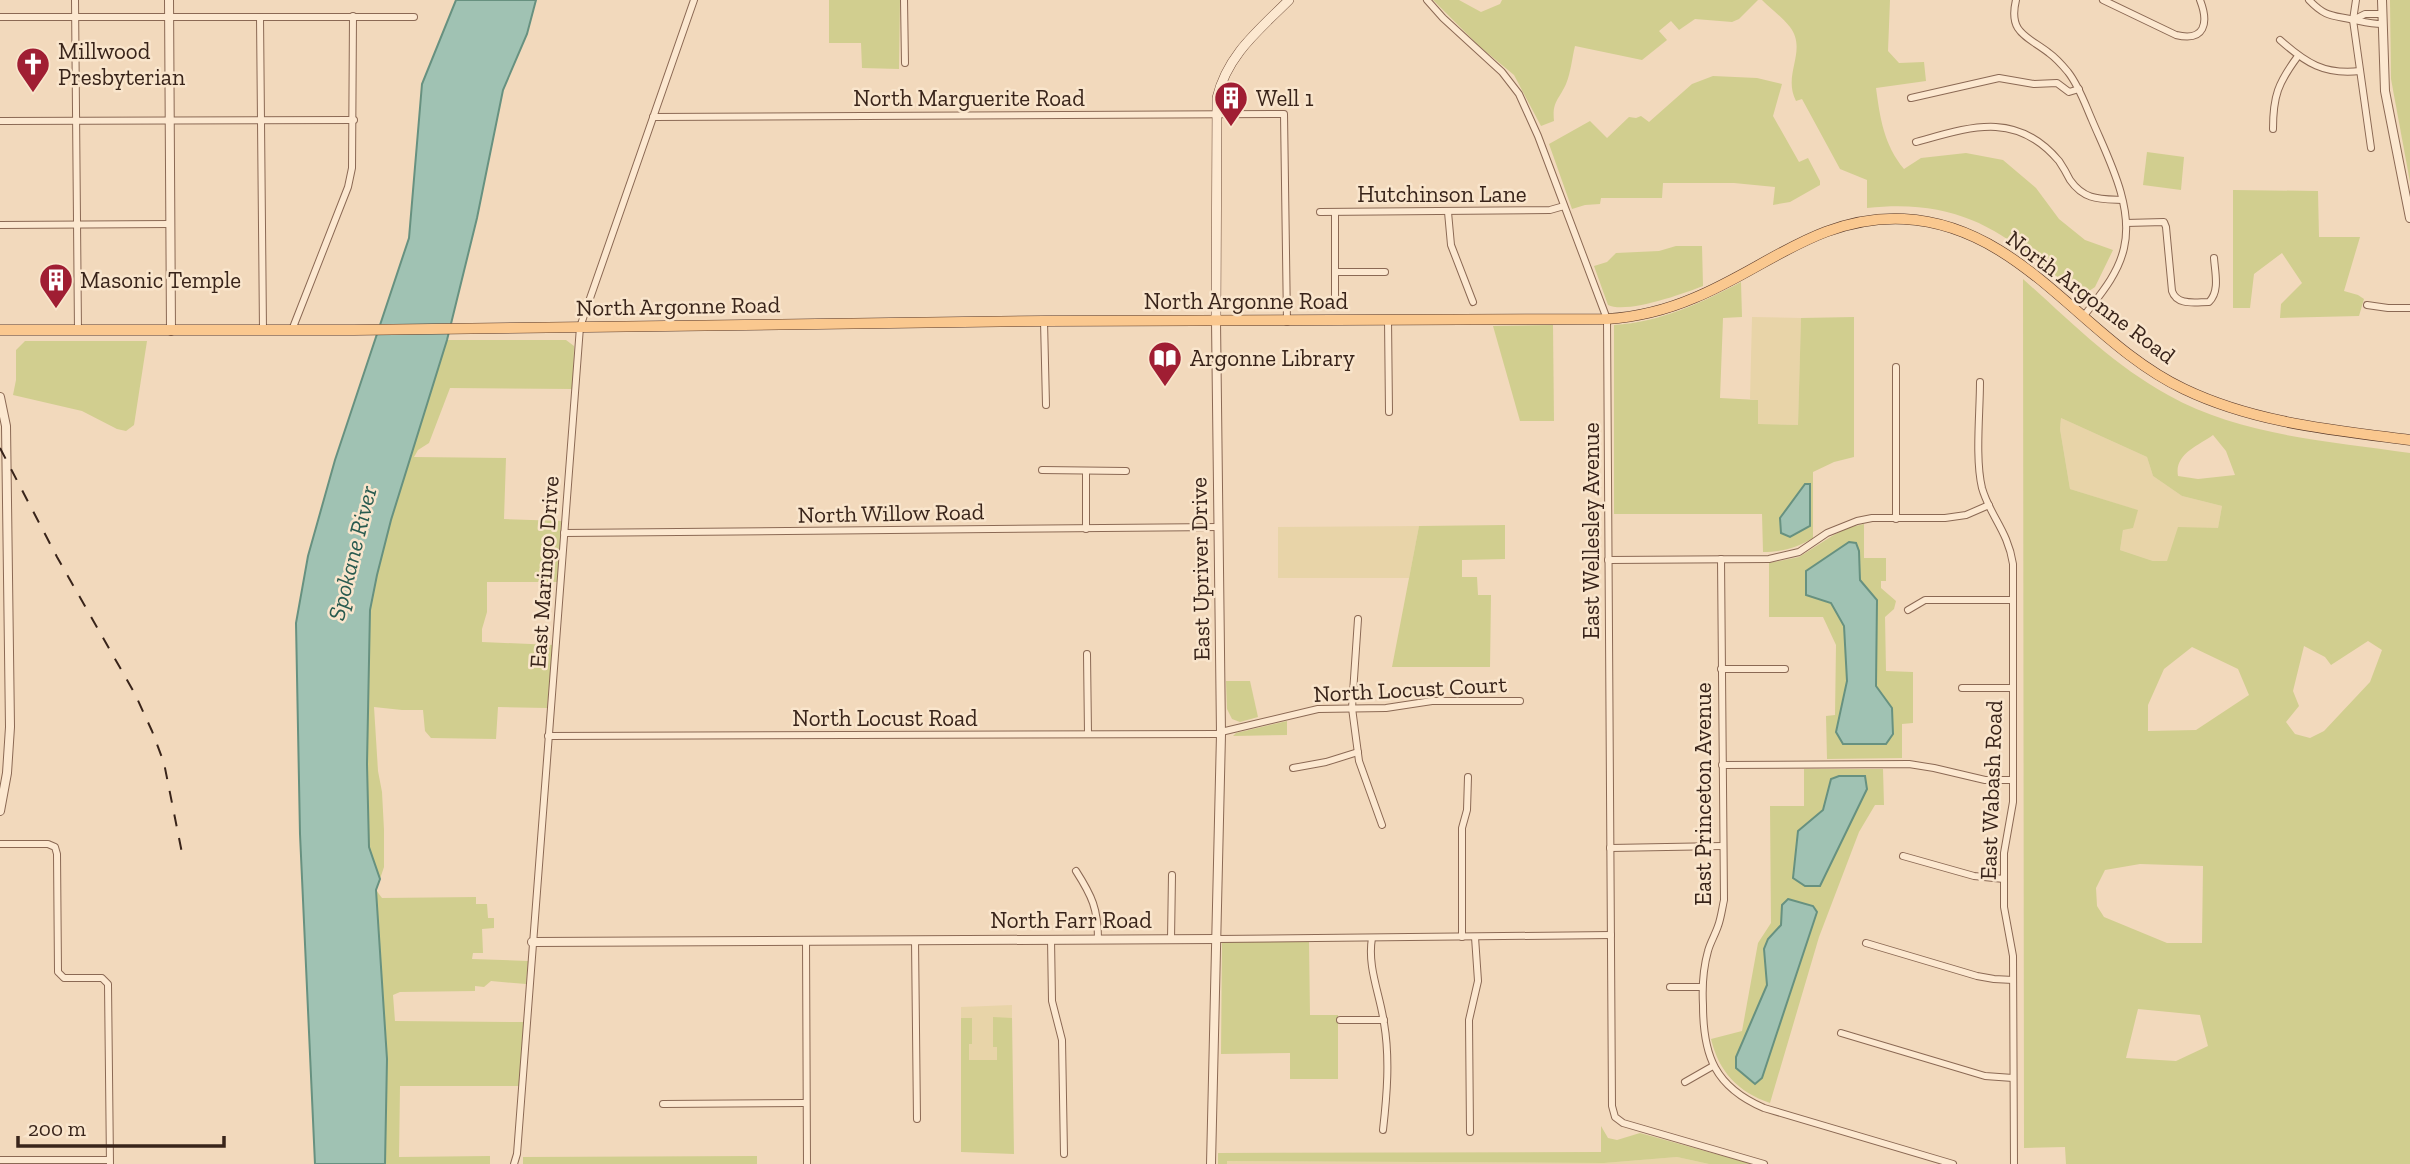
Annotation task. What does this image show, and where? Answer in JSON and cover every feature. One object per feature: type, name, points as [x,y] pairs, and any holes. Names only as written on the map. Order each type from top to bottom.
[{"type":"main road","name":"East Upriver Drive","points":[[1216,321],[1217,98],[1226,68],[1248,41],[1289,0]]},
{"type":"main road","name":"North Argonne Road","points":[[0,330],[354,330],[1044,321],[1287,322],[1607,318],[1652,312],[1696,298],[1829,229],[1868,220],[1906,219],[1948,226],[1982,239],[2020,261],[2137,362],[2183,389],[2232,409],[2281,422],[2410,440]]},
{"type":"street","points":[[75,0],[78,331]]},
{"type":"street","points":[[169,0],[171,331]]},
{"type":"street","name":"East Maringo Drive","points":[[514,1164],[517,1153],[580,327],[694,0]]},
{"type":"street","points":[[904,0],[905,63]]},
{"type":"street","name":"East Wellesley Avenue","points":[[1427,0],[1512,82],[1534,126],[1607,318],[1612,1106],[1615,1117],[1623,1123],[1764,1164]]},
{"type":"street","points":[[2016,0],[2014,16],[2020,32],[2050,54],[2069,73],[2079,89],[2107,155],[2122,200],[2126,223],[2125,246],[2119,264],[2105,289],[2083,317]]},
{"type":"street","points":[[2102,0],[2185,37],[2198,34],[2203,28],[2205,16],[2200,0]]},
{"type":"street","points":[[2309,0],[2330,17],[2365,24],[2382,24]]},
{"type":"street","points":[[2356,0],[2353,20],[2371,148]]},
{"type":"street","points":[[2382,0],[2385,91],[2410,218]]},
{"type":"street","points":[[2353,20],[2365,14],[2382,14]]},
{"type":"street","points":[[292,330],[348,187],[352,168],[353,16]]},
{"type":"street","points":[[0,18],[414,16]]},
{"type":"street","points":[[260,17],[263,330]]},
{"type":"street","points":[[2280,40],[2298,56],[2320,68],[2333,72],[2360,71]]},
{"type":"street","points":[[2273,129],[2275,93],[2298,56]]},
{"type":"street","points":[[1911,98],[1998,78],[2034,84],[2057,83],[2069,92],[2079,89]]},
{"type":"street","name":"North Marguerite Road","points":[[653,117],[1284,114],[1287,322]]},
{"type":"street","points":[[0,121],[354,120]]},
{"type":"street","points":[[1916,142],[1972,127],[2007,128],[2024,134],[2059,161],[2078,191],[2086,196],[2122,200]]},
{"type":"street","name":"Hutchinson Lane","points":[[1320,212],[1550,210],[1564,206]]},
{"type":"street","points":[[1335,212],[1335,304]]},
{"type":"street","points":[[1448,212],[1451,245],[1473,302]]},
{"type":"street","points":[[2126,223],[2164,222],[2172,291],[2180,302],[2209,302],[2213,299],[2216,289],[2214,258]]},
{"type":"street","points":[[0,225],[170,224]]},
{"type":"street","points":[[1335,272],[1385,272]]},
{"type":"street","points":[[2367,305],[2410,308]]},
{"type":"street","points":[[1388,319],[1389,412]]},
{"type":"street","points":[[1044,321],[1046,405]]},
{"type":"street","name":"East Upriver Drive","points":[[1212,1164],[1221,733],[1216,321]]},
{"type":"street","points":[[1896,368],[1896,519]]},
{"type":"street","name":"East Wabash Road","points":[[1980,382],[1982,488],[2010,545],[2013,564],[2012,780],[2010,820],[2004,853],[2004,907],[2013,956],[2014,1164]]},
{"type":"street","points":[[0,397],[6,426],[10,699],[8,755],[0,811]]},
{"type":"street","points":[[1042,470],[1126,471]]},
{"type":"street","points":[[1086,471],[1086,528]]},
{"type":"street","points":[[1608,560],[1769,559],[1787,556],[1814,544],[1843,525],[1872,518],[1945,518],[1966,515],[1989,505]]},
{"type":"street","name":"North Willow Road","points":[[564,533],[1219,527]]},
{"type":"street","name":"East Princeton Avenue","points":[[1713,1066],[1703,1032],[1702,986],[1708,950],[1719,923],[1724,900],[1721,559]]},
{"type":"street","points":[[1908,610],[1925,600],[2012,600]]},
{"type":"street","points":[[1358,618],[1352,708],[1358,752],[1382,825]]},
{"type":"street","points":[[1087,654],[1088,734]]},
{"type":"street","points":[[1721,669],[1785,669]]},
{"type":"street","points":[[1962,688],[2013,688]]},
{"type":"street","name":"North Locust Court","points":[[1221,733],[1318,709],[1386,708],[1432,701],[1520,701]]},
{"type":"street","name":"North Locust Road","points":[[548,736],[1221,733]]},
{"type":"street","points":[[1293,768],[1358,752]]},
{"type":"street","points":[[1722,765],[1909,764],[1985,780],[2012,780]]},
{"type":"street","points":[[1462,937],[1462,828],[1467,810],[1468,777]]},
{"type":"street","points":[[0,844],[48,844],[55,847],[57,967],[60,976],[96,977],[106,980],[109,989],[110,1162],[0,1160]]},
{"type":"street","points":[[1610,848],[1723,846]]},
{"type":"street","points":[[1903,856],[1974,876],[2004,879]]},
{"type":"street","points":[[1076,871],[1095,903],[1098,939]]},
{"type":"street","points":[[1171,939],[1172,875]]},
{"type":"street","name":"North Farr Road","points":[[532,942],[1611,935]]},
{"type":"street","points":[[1470,1132],[1469,1020],[1478,981],[1475,937]]},
{"type":"street","points":[[1372,938],[1370,960],[1384,1020],[1387,1072],[1383,1130]]},
{"type":"street","points":[[1051,939],[1052,1001],[1062,1040],[1064,1154]]},
{"type":"street","points":[[806,940],[807,1164]]},
{"type":"street","points":[[915,940],[917,1119]]},
{"type":"street","points":[[1866,943],[1977,976],[2013,979]]},
{"type":"street","points":[[1670,987],[1702,986]]},
{"type":"street","points":[[1340,1020],[1384,1020]]},
{"type":"street","points":[[1841,1033],[1984,1076],[2013,1078]]},
{"type":"street","points":[[1685,1082],[1713,1066],[1733,1091],[1763,1108],[1953,1164]]},
{"type":"street","points":[[663,1104],[806,1103]]},
{"type":"shaded area","points":[[829,0],[900,0],[899,69],[862,68],[861,43],[829,43]]},
{"type":"shaded area","points":[[1433,0],[1459,0],[1481,12],[1500,4],[1502,0],[1758,0],[1739,19],[1732,22],[1695,19],[1679,30],[1671,21],[1659,31],[1667,40],[1642,60],[1575,46],[1568,79],[1555,105],[1554,121],[1541,126],[1514,75],[1479,46]]},
{"type":"shaded area","points":[[1762,0],[1890,0],[1888,51],[1899,63],[1924,62],[1926,81],[1876,88],[1884,131],[1897,160],[1904,169],[1921,158],[1966,153],[2003,160],[2036,188],[2059,219],[2085,240],[2113,250],[2095,287],[2080,297],[2032,256],[1985,226],[1960,216],[1932,209],[1902,206],[1867,208],[1867,180],[1840,169],[1802,99],[1796,101],[1792,91],[1797,45],[1795,36],[1787,23]]},
{"type":"shaded area","points":[[2390,0],[2410,0],[2410,182],[2391,79]]},
{"type":"shaded area","points":[[1713,76],[1757,78],[1782,84],[1773,116],[1799,162],[1808,158],[1820,185],[1790,202],[1773,205],[1775,187],[1734,183],[1663,183],[1662,198],[1601,198],[1600,204],[1572,209],[1549,144],[1590,121],[1607,138],[1629,117],[1641,116],[1649,122],[1692,84]]},
{"type":"shaded area","points":[[2147,152],[2184,157],[2181,190],[2143,185]]},
{"type":"shaded area","points":[[2233,190],[2318,191],[2319,237],[2360,237],[2344,291],[2364,299],[2359,316],[2280,318],[2281,304],[2302,283],[2282,253],[2254,274],[2250,308],[2233,308]]},
{"type":"shaded area","points":[[1676,246],[1702,246],[1703,286],[1641,305],[1608,305],[1594,266],[1607,262],[1616,253],[1659,251]]},
{"type":"shaded area","points":[[2023,279],[2129,370],[2196,409],[2225,420],[2286,435],[2410,453],[2410,1164],[2066,1164],[2065,1147],[2024,1148]],"holes":[[[2061,418],[2147,457],[2153,476],[2182,496],[2222,506],[2218,528],[2178,527],[2167,561],[2153,561],[2120,550],[2123,530],[2133,528],[2138,510],[2070,489],[2060,429]],[[2213,435],[2226,451],[2235,475],[2198,479],[2178,476],[2183,456]],[[2368,641],[2382,650],[2370,682],[2324,731],[2310,738],[2295,734],[2286,722],[2299,706],[2293,691],[2304,646],[2325,657],[2331,665]],[[2192,647],[2238,669],[2249,695],[2196,730],[2148,731],[2148,705],[2164,669]],[[2140,864],[2203,866],[2202,943],[2167,943],[2104,917],[2097,906],[2096,888],[2105,870]],[[2138,1009],[2200,1015],[2208,1046],[2176,1061],[2126,1058]]]},
{"type":"shaded area","points":[[1741,282],[1742,317],[1723,318],[1720,398],[1758,400],[1758,424],[1798,425],[1801,318],[1854,317],[1854,457],[1834,462],[1813,472],[1813,538],[1795,547],[1776,551],[1763,552],[1762,514],[1614,514],[1614,325],[1664,316]]},
{"type":"shaded area","points":[[1752,317],[1801,318],[1798,425],[1757,424],[1758,400],[1750,399]]},
{"type":"shaded area","points":[[1553,325],[1554,421],[1520,421],[1493,326]]},
{"type":"shaded area","points":[[447,340],[566,340],[574,346],[573,389],[450,388],[429,443],[418,450],[414,457],[506,458],[504,519],[562,521],[557,582],[487,582],[487,612],[482,629],[482,642],[553,645],[547,708],[498,707],[496,739],[431,738],[425,731],[423,710],[374,707],[384,830],[384,867],[380,879],[369,847],[367,764],[370,610],[391,520]]},
{"type":"shaded area","points":[[25,341],[147,341],[134,425],[126,431],[117,429],[82,411],[13,395],[16,350]]},
{"type":"shaded area","points":[[2061,418],[2147,457],[2153,476],[2182,496],[2222,506],[2218,528],[2168,561],[2153,561],[2120,550],[2123,530],[2137,510],[2070,489],[2060,429]]},
{"type":"shaded area","points":[[1864,524],[1864,558],[1886,558],[1886,581],[1881,581],[1881,588],[1896,601],[1894,609],[1885,617],[1886,671],[1913,672],[1913,723],[1902,724],[1902,758],[1827,759],[1826,716],[1835,715],[1836,645],[1823,617],[1769,617],[1769,563],[1799,557],[1847,528]]},
{"type":"shaded area","points":[[1505,525],[1505,559],[1462,560],[1462,577],[1477,577],[1478,595],[1491,595],[1490,667],[1392,667],[1419,526]]},
{"type":"shaded area","points":[[1419,526],[1409,578],[1278,578],[1278,527]]},
{"type":"shaded area","points":[[1226,681],[1250,681],[1258,717],[1240,722],[1232,719],[1227,709]]},
{"type":"shaded area","points":[[1287,721],[1287,735],[1233,736],[1236,733]]},
{"type":"shaded area","points":[[1804,769],[1883,769],[1884,805],[1875,805],[1859,832],[1819,937],[1770,1103],[1739,1087],[1719,1061],[1711,1039],[1742,1031],[1758,943],[1771,923],[1770,806],[1804,806]]},
{"type":"shaded area","points":[[376,890],[382,898],[476,897],[476,904],[487,904],[488,918],[494,918],[494,928],[482,929],[483,953],[473,953],[472,959],[528,961],[526,984],[491,981],[484,987],[475,986],[475,991],[400,992],[393,995],[395,1021],[524,1022],[519,1086],[400,1086],[399,1157],[490,1156],[490,1164],[385,1164],[387,1059]]},
{"type":"shaded area","points":[[1222,942],[1309,942],[1310,1015],[1338,1015],[1338,1079],[1290,1079],[1290,1053],[1221,1054]]},
{"type":"shaded area","points":[[1012,1005],[1012,1018],[993,1018],[997,1060],[969,1060],[972,1018],[961,1018],[961,1007]]},
{"type":"shaded area","points":[[993,1017],[1012,1018],[1014,1154],[961,1152],[961,1018],[972,1018],[969,1060],[997,1060],[997,1047],[993,1047]]},
{"type":"shaded area","points":[[1601,1126],[1608,1138],[1617,1140],[1640,1133],[1752,1164],[1709,1164],[1677,1157],[1604,1163],[1227,1161],[1227,1164],[1218,1164],[1218,1153],[1601,1152]]},
{"type":"shaded area","points":[[757,1156],[757,1164],[523,1164],[523,1157]]},
{"type":"shaded area","points":[[1677,1157],[1709,1164],[1227,1164],[1227,1161],[1604,1163]]},
{"type":"water","name":"Spokane River","points":[[456,0],[536,0],[527,34],[503,90],[477,218],[447,340],[391,520],[370,610],[367,764],[369,847],[380,879],[376,890],[387,1059],[385,1164],[315,1164],[300,834],[296,623],[308,556],[335,460],[409,238],[422,84]]},
{"type":"water","points":[[1805,484],[1810,484],[1810,526],[1790,537],[1781,533],[1780,518]]},
{"type":"water","points":[[1849,542],[1856,543],[1859,551],[1860,580],[1877,600],[1876,686],[1892,708],[1893,734],[1886,744],[1843,744],[1836,732],[1847,681],[1844,626],[1831,603],[1806,595],[1806,571]]},
{"type":"water","points":[[1839,776],[1865,776],[1867,789],[1820,886],[1805,886],[1793,878],[1798,831],[1823,810],[1831,779]]},
{"type":"water","points":[[1788,899],[1813,906],[1817,912],[1762,1078],[1755,1084],[1736,1068],[1736,1057],[1767,985],[1764,949],[1768,939],[1781,925],[1782,905]]},
{"type":"railway","points":[[0,448],[57,557],[135,694],[152,731],[164,763],[183,858]]},
{"type":"place","name":"Millwood Presbyterian","points":[[33,94]]},
{"type":"place","name":"Well 1","points":[[1231,128]]},
{"type":"place","name":"Masonic Temple","points":[[56,310]]},
{"type":"place","name":"Argonne Library","points":[[1165,388]]}]
